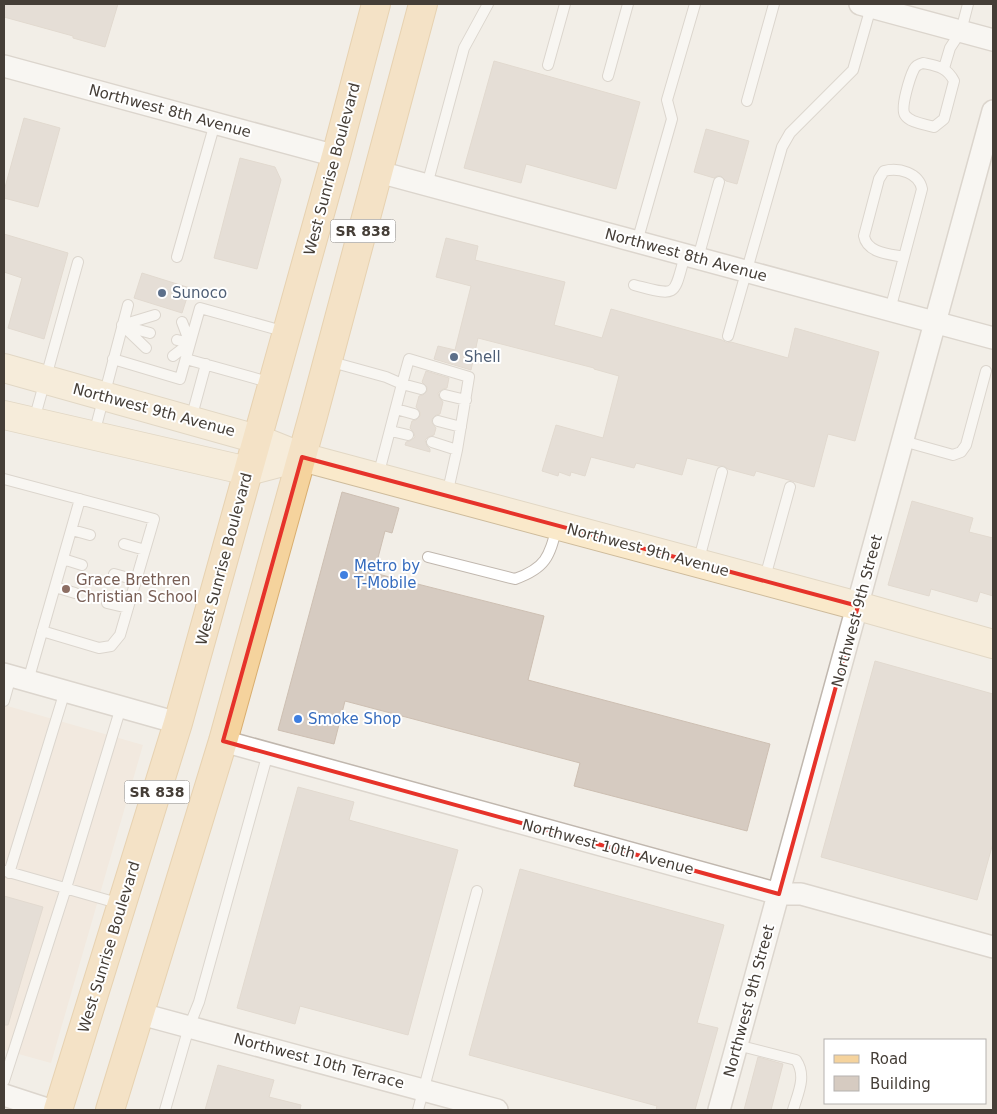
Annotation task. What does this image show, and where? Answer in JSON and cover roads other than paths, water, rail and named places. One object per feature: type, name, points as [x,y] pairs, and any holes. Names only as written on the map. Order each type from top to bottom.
[{"type":"main road","name":"West Sunrise Boulevard","points":[[58,1110],[178,723],[336,156],[376,4]]},
{"type":"main road","name":"SR 838","points":[[110,1110],[141,1014],[223,741],[302,457],[423,4]]},
{"type":"main road","name":"Northwest 9th Avenue","points":[[4,368],[257,438],[302,457],[993,644]]},
{"type":"main road","name":"Northwest 9th Avenue","points":[[4,415],[248,471],[302,457]]},
{"type":"street","points":[[866,5],[893,8],[993,40]]},
{"type":"street","name":"Northwest 8th Avenue","points":[[4,66],[336,156]]},
{"type":"street","name":"Northwest 9th Street","points":[[719,1110],[993,111]]},
{"type":"street","name":"Northwest 8th Avenue","points":[[379,172],[993,338]]},
{"type":"street","points":[[14,677],[178,723]]},
{"type":"street","name":"Northwest 10th Avenue","points":[[223,741],[779,894],[801,894],[993,947]]},
{"type":"street","name":"Northwest 10th Terrace","points":[[141,1014],[497,1110]]},
{"type":"street","points":[[4,1096],[50,1110]]},
{"type":"lane","points":[[426,185],[464,48],[488,4]]},
{"type":"lane","points":[[548,65],[565,4]]},
{"type":"lane","points":[[608,76],[628,4]]},
{"type":"lane","points":[[637,242],[672,119],[667,100],[695,4]]},
{"type":"lane","points":[[746,101],[774,4]]},
{"type":"lane","points":[[944,68],[950,48],[961,31],[968,4]]},
{"type":"lane","points":[[728,336],[782,147],[790,133],[853,70],[866,5]]},
{"type":"lane","points":[[923,63],[944,68],[951,74],[954,81],[944,118],[934,126],[910,120],[904,114],[903,106],[913,70],[917,65],[923,63]]},
{"type":"lane","points":[[177,257],[215,123]]},
{"type":"lane","points":[[890,310],[904,258],[922,190],[921,182],[917,176],[892,169],[884,171],[879,179],[864,236],[865,243],[870,248],[904,258]]},
{"type":"lane","points":[[634,285],[665,293],[671,292],[676,288],[692,257],[719,182]]},
{"type":"lane","points":[[34,421],[78,262]]},
{"type":"lane","points":[[94,435],[128,305]]},
{"type":"lane","points":[[113,360],[180,379],[200,308],[287,332]]},
{"type":"lane","points":[[122,325],[155,315]]},
{"type":"lane","points":[[182,322],[190,343]]},
{"type":"lane","points":[[122,325],[150,333]]},
{"type":"lane","points":[[122,325],[146,348]]},
{"type":"lane","points":[[177,340],[190,343]]},
{"type":"lane","points":[[173,356],[190,343]]},
{"type":"lane","points":[[186,358],[272,384]]},
{"type":"lane","points":[[378,477],[409,359],[469,377],[447,496]]},
{"type":"lane","points":[[328,361],[421,389]]},
{"type":"lane","points":[[191,420],[206,364]]},
{"type":"lane","points":[[903,441],[953,455],[961,452],[966,445],[986,370]]},
{"type":"lane","points":[[445,395],[466,400]]},
{"type":"lane","points":[[396,409],[414,414]]},
{"type":"lane","points":[[438,421],[461,428]]},
{"type":"lane","points":[[391,431],[408,435]]},
{"type":"lane","points":[[432,442],[457,450]]},
{"type":"lane","points":[[698,563],[722,472]]},
{"type":"lane","points":[[4,479],[154,519],[120,635],[111,646],[99,648],[42,631]]},
{"type":"lane","points":[[764,581],[790,487]]},
{"type":"lane","points":[[4,701],[14,677],[42,631],[80,499]]},
{"type":"lane","points":[[428,557],[515,579],[526,576],[544,562],[550,553],[558,526]]},
{"type":"lane","points":[[72,530],[90,535]]},
{"type":"lane","points":[[124,544],[145,550]]},
{"type":"lane","points":[[63,560],[82,565]]},
{"type":"lane","points":[[114,574],[136,580]]},
{"type":"lane","points":[[55,587],[75,593]]},
{"type":"lane","points":[[107,602],[128,608]]},
{"type":"lane","points":[[66,691],[7,872],[122,904]]},
{"type":"lane","points":[[4,1081],[66,888],[121,707]]},
{"type":"lane","points":[[165,1110],[199,1002],[268,753]]},
{"type":"lane","points":[[418,1110],[476,891]]},
{"type":"lane","points":[[737,1045],[796,1060],[801,1067],[802,1075],[793,1110]]},
{"type":"place","name":"Sunoco","points":[[162,293]]},
{"type":"place","name":"Shell","points":[[454,357]]},
{"type":"place","name":"Metro by T-Mobile","points":[[344,575]]},
{"type":"place","name":"Grace Brethren Christian School","points":[[66,589]]},
{"type":"place","name":"Smoke Shop","points":[[298,719]]}]
